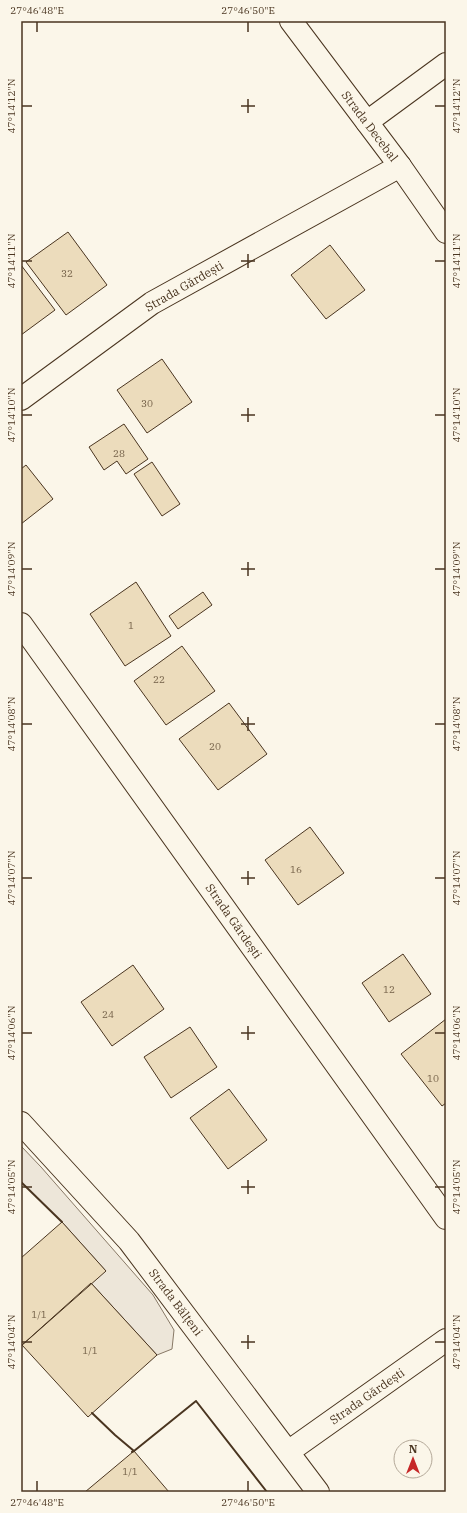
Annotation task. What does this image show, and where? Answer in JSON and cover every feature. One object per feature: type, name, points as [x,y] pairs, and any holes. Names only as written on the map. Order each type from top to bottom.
[{"type":"street","name":"Strada Decebal","points":[[291,21],[400,166],[446,232]]},
{"type":"street","points":[[367,122],[446,64]]},
{"type":"street","name":"Strada Gărdești","points":[[21,399],[152,303],[400,166]]},
{"type":"street","name":"Strada Gărdești","points":[[21,624],[446,1218]]},
{"type":"street","name":"Strada Bălțeni","points":[[21,1123],[129,1241],[318,1492]]},
{"type":"street","name":"Strada Gărdești","points":[[288,1452],[446,1340]]},
{"type":"shaded area","points":[[21,1146],[153,1295],[174,1330],[172,1349],[157,1355],[91,1283],[105,1270],[62,1222],[21,1182]]},
{"type":"building","points":[[68,232],[107,285],[66,315],[26,262]]},
{"type":"building","points":[[330,245],[365,290],[326,319],[291,275]]},
{"type":"building","points":[[21,265],[55,310],[21,335]]},
{"type":"building","points":[[162,359],[192,402],[147,433],[117,390]]},
{"type":"building","points":[[124,424],[148,459],[126,474],[117,461],[104,470],[89,447]]},
{"type":"building","points":[[152,462],[180,504],[162,516],[134,474]]},
{"type":"building","points":[[26,465],[53,499],[21,524],[21,469]]},
{"type":"building","points":[[136,582],[171,636],[125,666],[90,614]]},
{"type":"building","points":[[203,592],[212,605],[178,629],[169,616]]},
{"type":"building","points":[[182,646],[215,691],[166,725],[134,681]]},
{"type":"building","points":[[229,703],[267,754],[218,790],[179,739]]},
{"type":"building","points":[[310,827],[344,873],[298,905],[265,860]]},
{"type":"building","points":[[403,954],[431,994],[389,1022],[362,983]]},
{"type":"building","points":[[133,965],[164,1009],[112,1046],[81,1002]]},
{"type":"building","points":[[446,1019],[446,1103],[442,1106],[401,1054]]},
{"type":"building","points":[[190,1027],[217,1067],[171,1098],[144,1057]]},
{"type":"building","points":[[229,1089],[267,1140],[228,1169],[190,1118]]},
{"type":"building","points":[[62,1222],[106,1271],[21,1346],[21,1258]]},
{"type":"building","points":[[91,1283],[157,1355],[88,1417],[22,1345]]},
{"type":"building","points":[[134,1451],[169,1492],[85,1492]]},
{"type":"wall","points":[[21,1182],[62,1222]]},
{"type":"wall","points":[[134,1451],[196,1401],[267,1492]]},
{"type":"wall","points":[[92,1413],[134,1451],[132,1452]]}]
